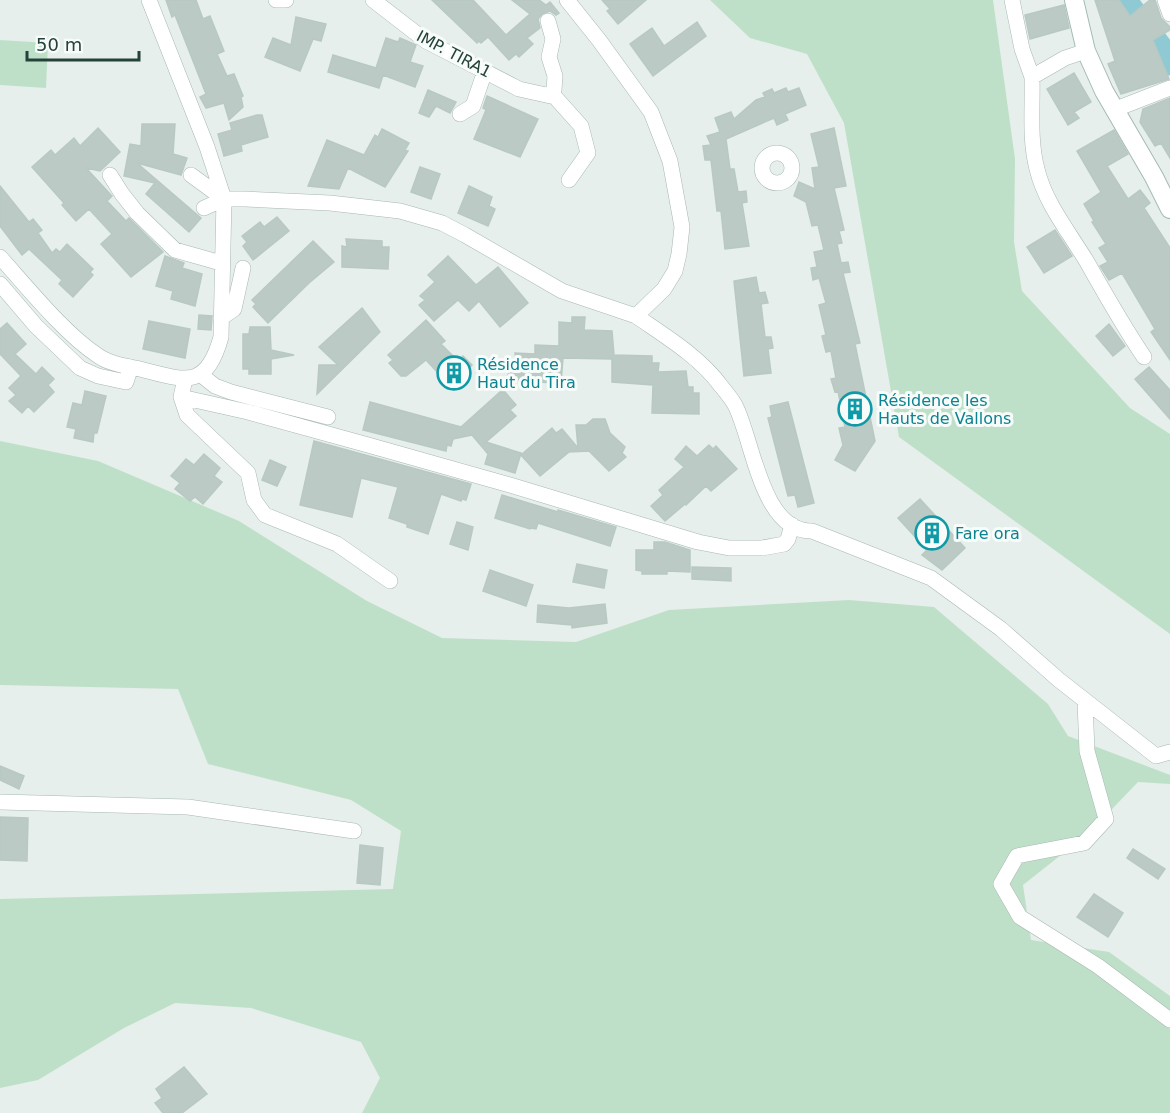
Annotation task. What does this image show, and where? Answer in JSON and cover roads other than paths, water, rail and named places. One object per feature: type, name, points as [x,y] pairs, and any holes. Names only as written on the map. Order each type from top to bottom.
[{"type":"main road","points":[[1074,0],[1086,51],[1104,91],[1170,209]]},
{"type":"street","points":[[0,257],[64,326],[92,351],[114,363],[191,379],[200,374],[216,355],[221,337],[224,199],[207,147],[149,0]]},
{"type":"street","points":[[276,0],[286,0]]},
{"type":"street","name":"IMP. TIRA1","points":[[373,0],[426,41],[519,89],[545,94]]},
{"type":"street","points":[[567,0],[651,112],[670,161],[682,227],[679,254],[675,270],[663,289],[636,316]]},
{"type":"street","points":[[1012,0],[1022,49],[1032,77],[1032,138],[1036,169],[1045,194],[1121,323],[1144,357]]},
{"type":"street","points":[[1165,0],[1170,14]]},
{"type":"street","points":[[545,94],[554,90],[555,76],[549,57],[553,39],[548,21]]},
{"type":"street","points":[[1032,77],[1065,58],[1086,51]]},
{"type":"street","points":[[459,114],[473,106],[486,71]]},
{"type":"street","points":[[1116,109],[1170,88]]},
{"type":"street","points":[[545,94],[555,98],[581,126],[588,153],[569,180]]},
{"type":"street","points":[[110,174],[137,213],[175,250],[221,263]]},
{"type":"street","points":[[191,175],[224,199]]},
{"type":"street","points":[[204,208],[224,199],[330,202],[400,211],[450,227],[562,291],[636,316],[694,358],[719,383],[735,406],[760,478],[778,513],[788,524],[931,578],[1001,629],[1085,702],[1156,756],[1170,752]]},
{"type":"street","points":[[221,318],[234,309],[243,268]]},
{"type":"street","points":[[0,284],[36,326],[84,371],[126,382],[130,367]]},
{"type":"street","points":[[200,374],[215,386],[231,392],[328,417]]},
{"type":"street","points":[[185,379],[181,397],[187,415],[248,473],[254,500],[265,515],[337,544],[390,581]]},
{"type":"street","points":[[181,397],[248,412],[368,445],[698,542],[729,548],[762,548],[784,544],[792,525]]},
{"type":"street","points":[[1085,702],[1087,751],[1106,819],[1084,843],[1017,856],[1001,884],[1020,917],[1098,966],[1170,1020]]},
{"type":"street","points":[[0,802],[188,807],[354,831]]},
{"type":"waterway","points":[[1123,0],[1170,62]]},
{"type":"place","name":"Résidence Haut du Tira","points":[[454,373]]},
{"type":"place","name":"Résidence les Hauts de Vallons","points":[[855,409]]},
{"type":"place","name":"Fare ora","points":[[932,533]]}]
